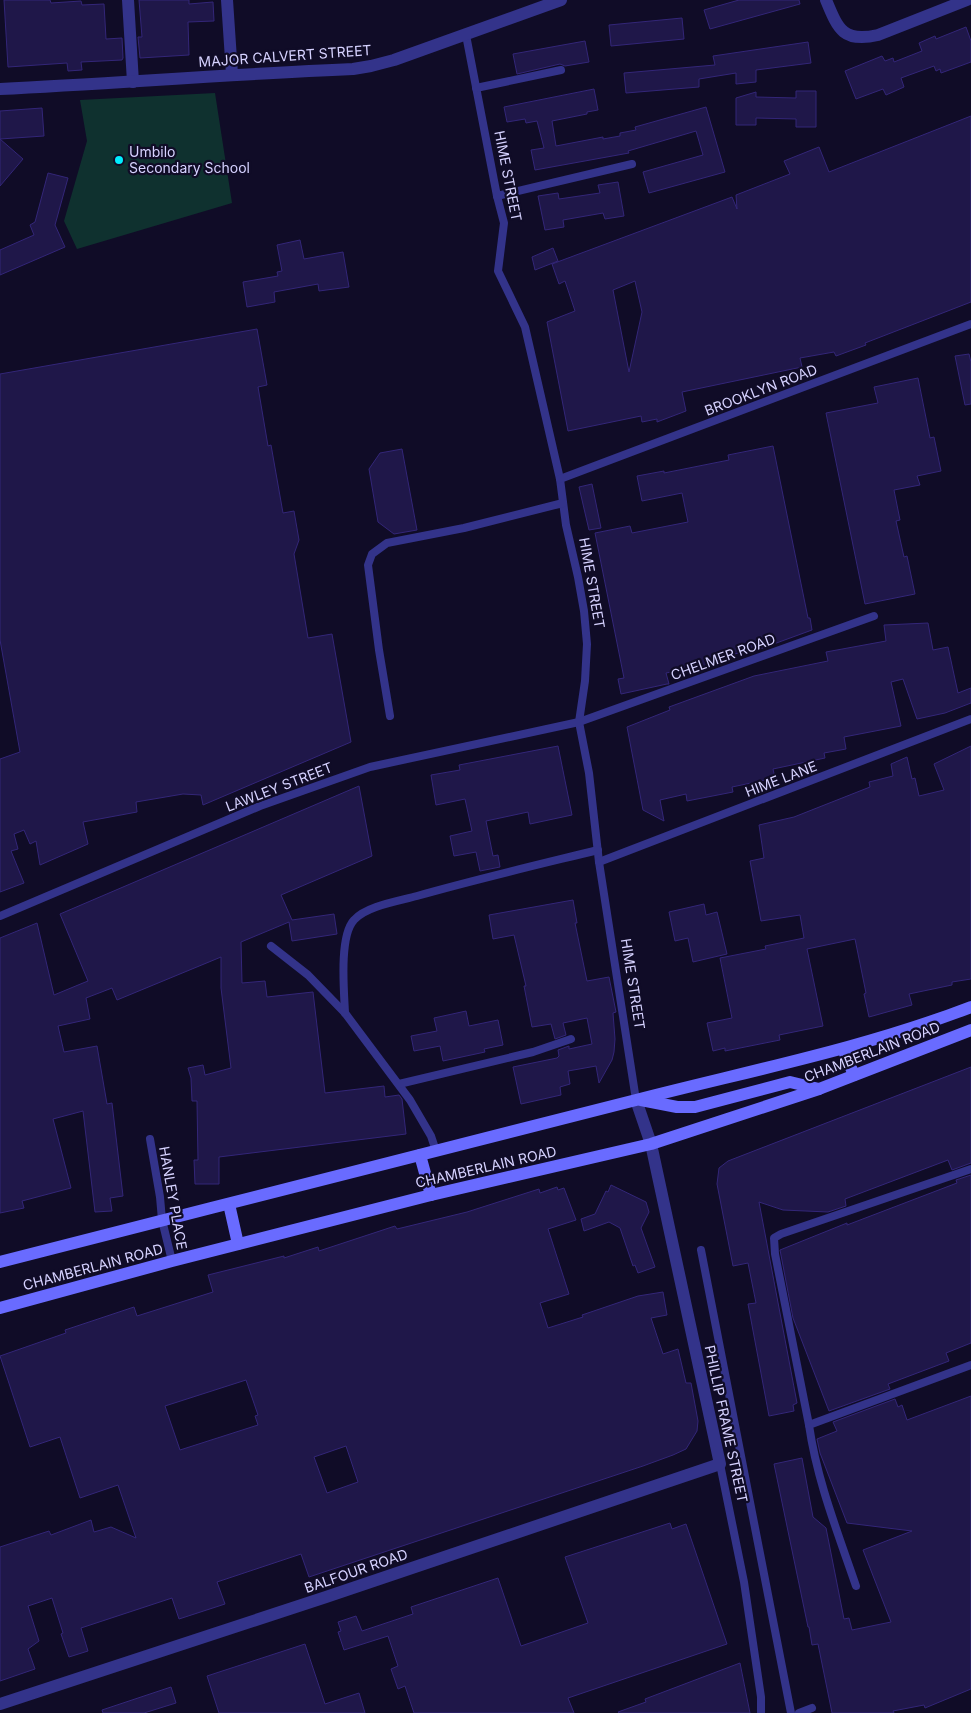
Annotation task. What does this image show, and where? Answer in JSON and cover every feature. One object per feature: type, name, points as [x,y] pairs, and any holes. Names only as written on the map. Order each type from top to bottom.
[{"type":"street","points":[[128,0],[133,82]]},
{"type":"street","points":[[227,0],[232,74]]},
{"type":"street","name":"MAJOR CALVERT STREET","points":[[0,88],[133,82],[371,66],[466,35],[561,0]]},
{"type":"street","points":[[826,0],[841,30],[851,36],[862,38],[878,34],[967,0]]},
{"type":"street","name":"CHAMBERLAIN ROAD","points":[[0,1262],[844,1049],[893,1035],[971,1007]]},
{"type":"street","name":"CHAMBERLAIN ROAD","points":[[0,1308],[172,1261],[431,1195],[651,1144],[819,1089],[971,1030]]},
{"type":"street","points":[[844,1049],[854,1075]]},
{"type":"street","points":[[636,1100],[677,1107],[696,1107],[790,1082],[819,1089]]},
{"type":"street","name":"HIME STREET","points":[[636,1100],[651,1144]]},
{"type":"street","name":"PHILLIP FRAME STREET","points":[[651,1144],[720,1464]]},
{"type":"street","points":[[420,1155],[431,1195]]},
{"type":"street","points":[[229,1204],[238,1244]]},
{"type":"street","name":"BALFOUR ROAD","points":[[0,1704],[326,1597],[720,1464]]},
{"type":"lane","name":"HIME STREET","points":[[466,35],[497,196],[504,223],[498,271],[525,327],[560,479],[566,525],[580,586],[587,644],[585,681],[579,722],[636,1100]]},
{"type":"lane","points":[[476,88],[561,70]]},
{"type":"lane","points":[[497,196],[632,164]]},
{"type":"lane","name":"BROOKLYN ROAD","points":[[560,479],[971,324]]},
{"type":"lane","points":[[390,716],[368,565],[372,554],[387,543],[464,528],[563,504]]},
{"type":"lane","name":"CHELMER ROAD","points":[[579,722],[874,616]]},
{"type":"lane","name":"HIME LANE","points":[[599,862],[971,719]]},
{"type":"lane","name":"LAWLEY STREET","points":[[0,916],[260,806],[370,767],[579,722]]},
{"type":"lane","points":[[345,1013],[344,960],[348,930],[354,920],[365,912],[450,887],[598,850]]},
{"type":"lane","points":[[271,946],[302,970],[345,1013],[410,1100],[436,1151]]},
{"type":"lane","points":[[399,1084],[533,1052],[571,1039]]},
{"type":"lane","name":"HANLEY PLACE","points":[[150,1139],[162,1220],[172,1261]]},
{"type":"lane","points":[[856,1586],[814,1456],[775,1254],[774,1238],[971,1169]]},
{"type":"lane","points":[[700,1250],[791,1713]]},
{"type":"lane","points":[[809,1425],[971,1365]]},
{"type":"lane","name":"PHILLIP FRAME STREET","points":[[720,1464],[744,1582],[761,1696],[760,1713]]},
{"type":"lane","points":[[799,1713],[812,1708]]},
{"type":"green space","points":[[215,93],[232,203],[77,249],[64,221],[87,141],[80,100]]},
{"type":"building","points":[[4,0],[50,0],[51,3],[81,1],[82,5],[104,4],[106,39],[122,38],[123,58],[122,60],[81,62],[82,70],[68,71],[67,63],[8,67]]},
{"type":"building","points":[[139,0],[189,0],[189,4],[213,2],[214,21],[188,22],[189,55],[140,58],[138,37],[142,37]]},
{"type":"building","points":[[739,0],[799,0],[800,4],[710,29],[704,10]]},
{"type":"building","points":[[682,18],[684,39],[611,46],[609,25]]},
{"type":"building","points":[[966,27],[971,41],[971,62],[941,73],[940,69],[936,71],[934,66],[901,78],[904,87],[886,95],[883,89],[856,99],[845,71],[882,56],[885,61],[893,58],[894,62],[922,51],[919,43],[935,36],[936,39]]},
{"type":"building","points":[[585,41],[589,62],[565,66],[560,64],[517,74],[513,54]]},
{"type":"building","points":[[808,42],[811,63],[756,70],[756,82],[736,84],[736,73],[699,79],[699,87],[626,93],[624,73],[715,65],[713,56]]},
{"type":"building","points":[[594,89],[598,110],[552,121],[556,146],[603,137],[603,139],[620,136],[620,133],[636,130],[635,127],[706,107],[725,172],[649,193],[643,172],[703,155],[696,131],[628,151],[629,153],[535,170],[531,150],[544,148],[537,121],[526,123],[525,119],[507,122],[504,107]]},
{"type":"building","points":[[796,91],[816,91],[816,127],[796,127],[796,119],[756,118],[756,125],[736,125],[736,98],[756,92],[756,97],[796,98]]},
{"type":"building","points":[[42,108],[44,136],[0,139],[0,111]]},
{"type":"building","points":[[971,116],[971,302],[836,356],[834,352],[800,358],[802,367],[682,392],[686,411],[657,422],[657,419],[642,422],[641,416],[568,431],[547,322],[575,311],[565,281],[559,284],[552,264],[732,197],[737,209],[736,195],[790,174],[784,161],[819,147],[829,172]],"holes":[[[635,281],[642,312],[629,372],[613,290]]]},
{"type":"building","points":[[0,139],[23,159],[0,186]]},
{"type":"building","points":[[48,173],[68,178],[55,225],[65,247],[0,275],[0,250],[34,235],[30,225],[35,222]]},
{"type":"building","points":[[618,182],[624,216],[605,219],[603,213],[563,220],[564,227],[545,230],[538,196],[558,193],[559,199],[600,193],[598,185]]},
{"type":"building","points":[[300,240],[304,259],[343,252],[349,287],[319,291],[318,284],[274,292],[275,302],[247,307],[243,282],[278,276],[277,272],[282,271],[277,245]]},
{"type":"building","points":[[553,248],[558,261],[535,270],[532,257]]},
{"type":"building","points":[[257,329],[267,385],[258,387],[268,446],[271,445],[283,513],[294,511],[299,540],[294,554],[308,638],[332,634],[351,742],[203,805],[201,795],[183,794],[136,802],[137,812],[83,822],[88,844],[40,865],[36,841],[30,844],[24,830],[14,834],[18,849],[11,851],[24,883],[0,892],[0,759],[20,752],[0,640],[0,374]]},
{"type":"building","points":[[969,354],[971,362],[971,404],[965,405],[955,356]]},
{"type":"building","points":[[918,378],[930,438],[934,437],[941,471],[917,476],[920,485],[894,490],[900,520],[896,521],[904,557],[907,556],[915,594],[865,604],[826,413],[878,403],[874,387]]},
{"type":"building","points":[[773,446],[812,630],[760,649],[713,658],[714,664],[666,673],[669,684],[621,694],[618,679],[624,678],[595,533],[630,526],[632,533],[688,522],[682,493],[642,501],[637,476],[664,471],[664,473],[729,460],[728,455]]},
{"type":"building","points":[[402,449],[417,530],[394,534],[378,522],[369,469],[380,453]]},
{"type":"building","points":[[592,484],[601,528],[589,530],[579,487]]},
{"type":"building","points":[[928,623],[933,650],[948,647],[958,693],[971,688],[971,703],[945,713],[917,719],[903,679],[891,682],[901,726],[844,737],[846,749],[824,753],[825,758],[773,769],[775,778],[732,787],[733,792],[687,801],[686,794],[660,800],[664,821],[643,810],[627,727],[670,710],[669,707],[754,676],[828,661],[826,652],[886,641],[884,625]]},
{"type":"building","points":[[558,746],[572,815],[530,824],[528,812],[486,821],[493,856],[498,855],[500,867],[480,871],[476,852],[454,856],[450,836],[472,831],[465,799],[436,805],[431,775],[460,770],[459,765]]},
{"type":"building","points":[[971,746],[971,979],[952,982],[952,985],[909,994],[912,1005],[869,1017],[855,939],[807,949],[823,1026],[779,1035],[780,1040],[725,1051],[725,1048],[713,1051],[707,1023],[732,1018],[720,958],[766,949],[765,946],[804,938],[800,915],[761,921],[750,861],[764,858],[759,825],[794,817],[870,787],[869,782],[893,776],[891,764],[907,757],[912,779],[915,778],[919,796],[944,790],[934,764]]},
{"type":"building","points":[[359,786],[372,856],[281,895],[292,920],[334,914],[337,934],[292,941],[289,922],[241,942],[242,983],[265,981],[267,997],[313,992],[325,1093],[384,1086],[385,1097],[399,1095],[402,1099],[406,1134],[219,1157],[219,1184],[195,1184],[194,1160],[198,1160],[197,1101],[192,1101],[191,1078],[188,1068],[203,1065],[205,1075],[231,1068],[221,988],[221,957],[117,1000],[112,988],[86,998],[90,1019],[58,1026],[64,1052],[97,1046],[107,1104],[112,1103],[123,1196],[110,1198],[112,1211],[95,1212],[83,1111],[53,1119],[71,1188],[22,1201],[24,1208],[0,1213],[0,938],[37,923],[54,995],[88,981],[60,914]]},
{"type":"building","points":[[573,900],[577,923],[575,923],[587,981],[609,977],[616,1012],[613,1013],[615,1039],[612,1060],[599,1083],[596,1066],[568,1071],[570,1084],[560,1087],[561,1095],[521,1104],[513,1067],[557,1058],[559,1056],[558,1050],[569,1046],[569,1049],[592,1044],[587,1018],[563,1023],[566,1035],[555,1039],[551,1024],[532,1027],[524,986],[526,986],[514,935],[493,939],[489,915]]},
{"type":"building","points":[[704,904],[706,915],[717,912],[727,954],[693,962],[688,938],[675,941],[669,912]]},
{"type":"building","points":[[466,1011],[469,1026],[498,1020],[503,1045],[484,1049],[485,1052],[443,1061],[440,1046],[414,1051],[411,1036],[437,1031],[434,1018]]},
{"type":"building","points":[[971,1067],[971,1163],[952,1170],[948,1160],[845,1199],[846,1206],[828,1212],[783,1210],[759,1202],[797,1403],[793,1405],[794,1411],[769,1416],[748,1304],[756,1303],[748,1263],[733,1266],[717,1184],[719,1168],[728,1161]]},
{"type":"building","points":[[971,1175],[971,1343],[946,1353],[949,1361],[888,1384],[890,1389],[829,1411],[793,1318],[780,1250],[847,1223],[847,1225],[957,1183],[956,1180]]},
{"type":"building","points":[[611,1185],[646,1202],[649,1212],[641,1228],[655,1267],[638,1273],[635,1265],[633,1266],[620,1228],[609,1222],[584,1231],[581,1219],[595,1214]]},
{"type":"building","points":[[557,1187],[558,1190],[564,1188],[576,1220],[548,1229],[569,1294],[540,1303],[548,1328],[638,1296],[663,1292],[667,1315],[651,1318],[663,1354],[678,1349],[686,1383],[691,1383],[698,1421],[697,1431],[686,1449],[643,1466],[309,1577],[301,1554],[217,1582],[225,1604],[179,1619],[172,1598],[81,1628],[88,1651],[69,1657],[52,1598],[28,1606],[39,1641],[28,1649],[35,1669],[0,1681],[0,1547],[49,1531],[51,1535],[91,1520],[94,1532],[111,1527],[136,1538],[118,1485],[80,1498],[60,1437],[30,1447],[0,1356],[66,1333],[65,1330],[134,1307],[137,1316],[213,1292],[208,1275],[284,1256],[284,1258],[318,1247],[319,1251],[395,1226],[397,1229],[467,1212],[539,1189],[540,1193]],"holes":[[[246,1380],[258,1415],[255,1416],[258,1425],[180,1450],[165,1406]],[[346,1446],[358,1482],[327,1493],[314,1457]]]},
{"type":"building","points":[[971,1396],[971,1689],[925,1708],[924,1705],[893,1711],[894,1713],[832,1713],[818,1644],[812,1645],[774,1464],[802,1458],[813,1517],[826,1528],[844,1619],[849,1618],[852,1630],[891,1622],[863,1550],[912,1531],[847,1523],[820,1453],[817,1439],[837,1431],[833,1422],[895,1399],[898,1407],[902,1405],[907,1420]]},
{"type":"building","points":[[670,1523],[672,1529],[686,1524],[727,1644],[568,1698],[574,1713],[414,1713],[405,1686],[398,1689],[391,1669],[398,1666],[388,1636],[344,1650],[338,1632],[341,1631],[338,1622],[356,1616],[362,1631],[413,1614],[411,1607],[498,1578],[521,1646],[588,1623],[565,1557]]},
{"type":"building","points":[[305,1644],[325,1704],[359,1693],[365,1713],[219,1713],[207,1676]]},
{"type":"building","points":[[740,1663],[750,1713],[618,1712],[646,1702],[645,1699]]},
{"type":"building","points":[[171,1687],[176,1703],[144,1713],[103,1713],[102,1710]]},
{"type":"place","name":"Umbilo Secondary School","points":[[119,160]]}]
